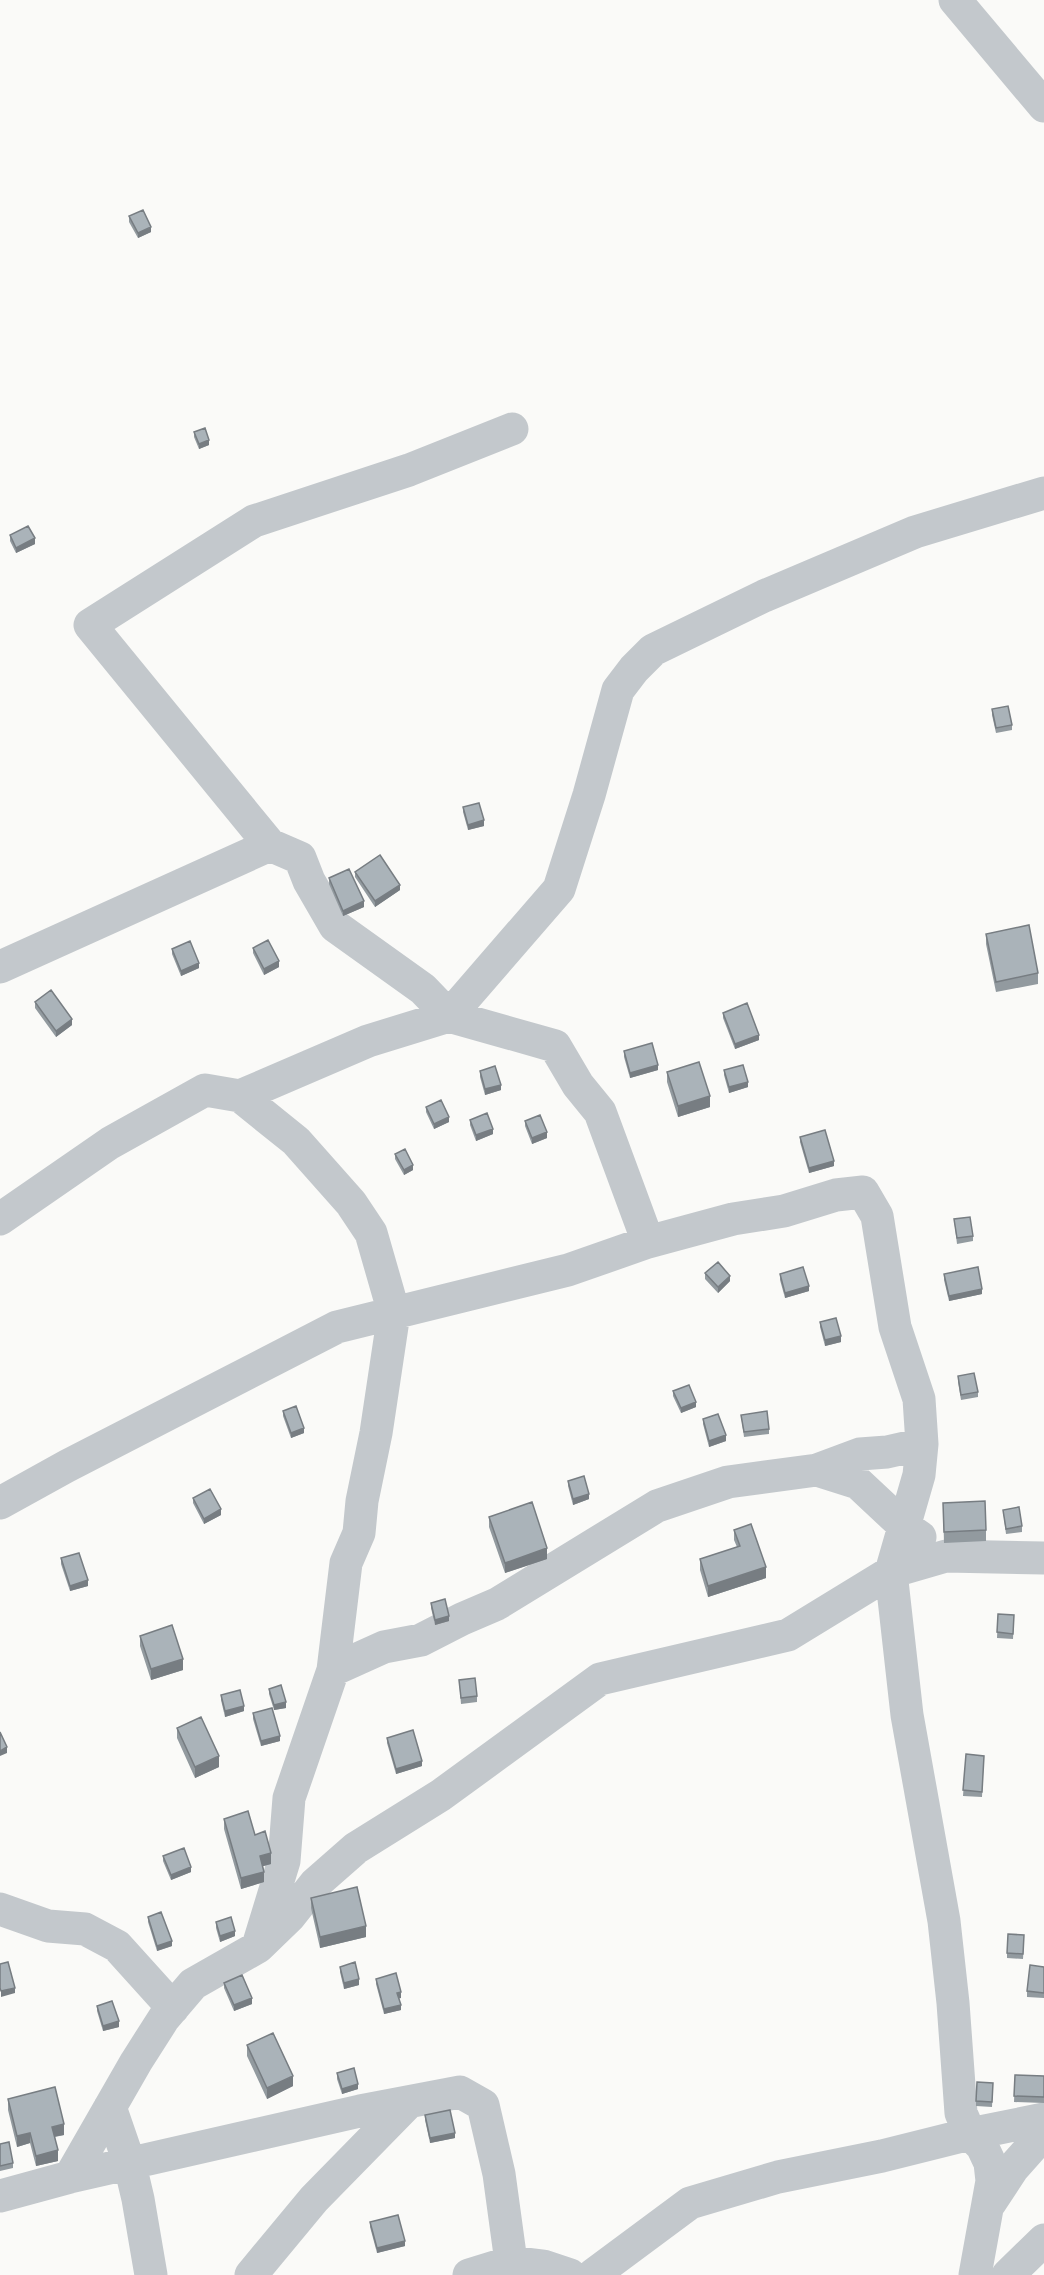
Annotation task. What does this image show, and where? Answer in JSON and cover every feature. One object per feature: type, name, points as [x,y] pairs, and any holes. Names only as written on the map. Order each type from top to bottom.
[{"type":"street","points":[[955,0],[1044,106]]},
{"type":"street","points":[[512,429],[409,470],[254,521],[90,625],[270,844],[300,858],[309,881],[335,926],[423,989],[449,1016],[555,1046],[578,1085],[600,1112],[648,1242]]},
{"type":"street","points":[[240,1096],[368,1041],[449,1016],[559,888],[589,795],[618,690],[653,650],[764,596],[915,532],[1044,493]]},
{"type":"street","points":[[0,967],[270,844]]},
{"type":"street","points":[[0,1219],[110,1143],[205,1090],[240,1096],[296,1141],[351,1203],[371,1233],[393,1313],[376,1432],[362,1501],[359,1533],[346,1563],[333,1670],[289,1798],[284,1861],[258,1947]]},
{"type":"street","points":[[0,1503],[337,1327],[568,1270],[648,1242],[732,1219],[784,1211],[836,1195],[863,1192],[878,1216],[895,1327],[919,1399],[922,1444],[919,1475],[891,1572],[907,1716],[944,1921],[961,2113],[970,2134],[982,2146],[990,2163],[992,2181],[975,2275]]},
{"type":"street","points":[[333,1670],[384,1647],[421,1640],[497,1604],[657,1506],[728,1482],[817,1470],[860,1454],[887,1452],[922,1444]]},
{"type":"street","points":[[817,1470],[858,1483],[904,1526],[946,1556]]},
{"type":"street","points":[[70,2178],[136,2061],[193,1984],[258,1947],[289,1917],[315,1884],[356,1848],[441,1795],[600,1679],[788,1635],[891,1572],[946,1556],[1044,1558]]},
{"type":"street","points":[[0,1909],[48,1926],[85,1929],[117,1946],[173,2008]]},
{"type":"street","points":[[0,2196],[360,2111],[460,2092],[483,2105],[499,2174],[511,2262]]},
{"type":"street","points":[[250,2275],[314,2199],[409,2102]]},
{"type":"street","points":[[110,2107],[130,2165],[151,2275]]},
{"type":"street","points":[[593,2275],[690,2203],[778,2177],[1044,2119]]},
{"type":"street","points":[[988,2205],[1013,2168],[1044,2133]]},
{"type":"street","points":[[1008,2275],[1044,2240]]},
{"type":"street","points":[[468,2275],[511,2262],[543,2266],[570,2275]]},
{"type":"building","points":[[143,210],[151,227],[138,233],[129,216]]},
{"type":"building","points":[[205,428],[209,440],[199,444],[194,432]]},
{"type":"building","points":[[28,526],[35,538],[16,548],[10,535]]},
{"type":"building","points":[[1008,706],[1012,725],[996,728],[992,709]]},
{"type":"building","points":[[479,803],[484,820],[468,825],[463,807]]},
{"type":"building","points":[[380,855],[400,885],[375,901],[355,872]]},
{"type":"building","points":[[349,869],[364,901],[343,911],[329,878]]},
{"type":"building","points":[[1029,925],[1038,973],[996,982],[986,934]]},
{"type":"building","points":[[268,940],[279,961],[264,969],[253,948]]},
{"type":"building","points":[[190,941],[199,963],[181,971],[172,949]]},
{"type":"building","points":[[51,990],[72,1019],[56,1031],[35,1002]]},
{"type":"building","points":[[747,1003],[759,1035],[735,1044],[723,1013]]},
{"type":"building","points":[[652,1043],[658,1065],[630,1073],[624,1051]]},
{"type":"building","points":[[699,1062],[710,1096],[678,1106],[667,1072]]},
{"type":"building","points":[[743,1065],[748,1082],[729,1087],[724,1070]]},
{"type":"building","points":[[495,1066],[501,1085],[485,1089],[480,1071]]},
{"type":"building","points":[[441,1100],[449,1117],[434,1124],[426,1107]]},
{"type":"building","points":[[487,1113],[493,1129],[476,1135],[470,1120]]},
{"type":"building","points":[[540,1115],[547,1132],[532,1138],[525,1121]]},
{"type":"building","points":[[825,1130],[834,1161],[809,1168],[800,1137]]},
{"type":"building","points":[[405,1149],[413,1165],[404,1170],[395,1154]]},
{"type":"building","points":[[970,1217],[973,1236],[957,1238],[954,1219]]},
{"type":"building","points":[[718,1262],[730,1276],[718,1287],[705,1273]]},
{"type":"building","points":[[803,1267],[809,1286],[785,1293],[780,1274]]},
{"type":"building","points":[[978,1267],[982,1289],[949,1296],[944,1274]]},
{"type":"building","points":[[836,1318],[841,1336],[825,1340],[820,1322]]},
{"type":"building","points":[[974,1373],[978,1392],[961,1395],[958,1376]]},
{"type":"building","points":[[689,1385],[696,1402],[681,1408],[673,1391]]},
{"type":"building","points":[[296,1406],[304,1428],[291,1433],[283,1411]]},
{"type":"building","points":[[767,1411],[769,1429],[744,1432],[741,1415]]},
{"type":"building","points":[[718,1414],[726,1435],[709,1441],[703,1419]]},
{"type":"building","points":[[584,1476],[589,1494],[573,1499],[568,1481]]},
{"type":"building","points":[[210,1489],[221,1509],[204,1519],[193,1498]]},
{"type":"building","points":[[985,1501],[986,1530],[944,1532],[943,1503]]},
{"type":"building","points":[[532,1502],[547,1548],[505,1563],[489,1517]]},
{"type":"building","points":[[1019,1507],[1022,1526],[1006,1529],[1003,1510]]},
{"type":"building","points":[[751,1524],[766,1567],[708,1586],[700,1559],[740,1546],[734,1530]]},
{"type":"building","points":[[79,1553],[88,1580],[70,1586],[61,1558]]},
{"type":"building","points":[[445,1599],[449,1616],[435,1620],[431,1603]]},
{"type":"building","points":[[998,1614],[1014,1615],[1013,1634],[997,1632]]},
{"type":"building","points":[[172,1625],[183,1659],[151,1669],[140,1636]]},
{"type":"building","points":[[475,1678],[477,1696],[461,1698],[459,1680]]},
{"type":"building","points":[[281,1685],[286,1702],[274,1705],[269,1689]]},
{"type":"building","points":[[240,1690],[244,1706],[225,1711],[221,1695]]},
{"type":"building","points":[[272,1708],[280,1736],[261,1741],[253,1713]]},
{"type":"building","points":[[201,1717],[219,1756],[195,1767],[177,1728]]},
{"type":"building","points":[[413,1730],[422,1761],[396,1769],[387,1738]]},
{"type":"building","points":[[0,1732],[7,1747],[0,1751]]},
{"type":"building","points":[[966,1754],[984,1756],[982,1792],[963,1790]]},
{"type":"building","points":[[248,1811],[255,1835],[265,1831],[271,1853],[260,1856],[264,1872],[241,1878],[224,1819]]},
{"type":"building","points":[[184,1848],[191,1867],[171,1875],[163,1856]]},
{"type":"building","points":[[357,1887],[366,1926],[320,1937],[311,1898]]},
{"type":"building","points":[[161,1912],[172,1941],[157,1946],[148,1917]]},
{"type":"building","points":[[231,1917],[235,1931],[220,1936],[216,1922]]},
{"type":"building","points":[[1008,1934],[1024,1935],[1023,1954],[1007,1953]]},
{"type":"building","points":[[8,1962],[15,1988],[1,1991],[0,1964]]},
{"type":"building","points":[[355,1962],[359,1979],[344,1983],[340,1967]]},
{"type":"building","points":[[1030,1965],[1044,1967],[1044,1993],[1027,1991]]},
{"type":"building","points":[[396,1973],[401,1992],[397,1993],[401,2005],[384,2009],[376,1979]]},
{"type":"building","points":[[242,1975],[252,1998],[234,2005],[224,1983]]},
{"type":"building","points":[[112,2001],[119,2021],[103,2026],[97,2006]]},
{"type":"building","points":[[273,2033],[293,2076],[267,2088],[247,2045]]},
{"type":"building","points":[[354,2068],[358,2084],[342,2089],[337,2073]]},
{"type":"building","points":[[1015,2075],[1044,2076],[1044,2097],[1014,2096]]},
{"type":"building","points":[[977,2082],[993,2083],[992,2102],[976,2101]]},
{"type":"building","points":[[55,2087],[64,2124],[52,2127],[58,2150],[36,2156],[30,2133],[17,2136],[8,2099]]},
{"type":"building","points":[[450,2110],[455,2133],[430,2138],[425,2115]]},
{"type":"building","points":[[9,2142],[13,2163],[0,2166],[0,2144]]},
{"type":"building","points":[[398,2215],[405,2241],[377,2248],[370,2222]]}]
